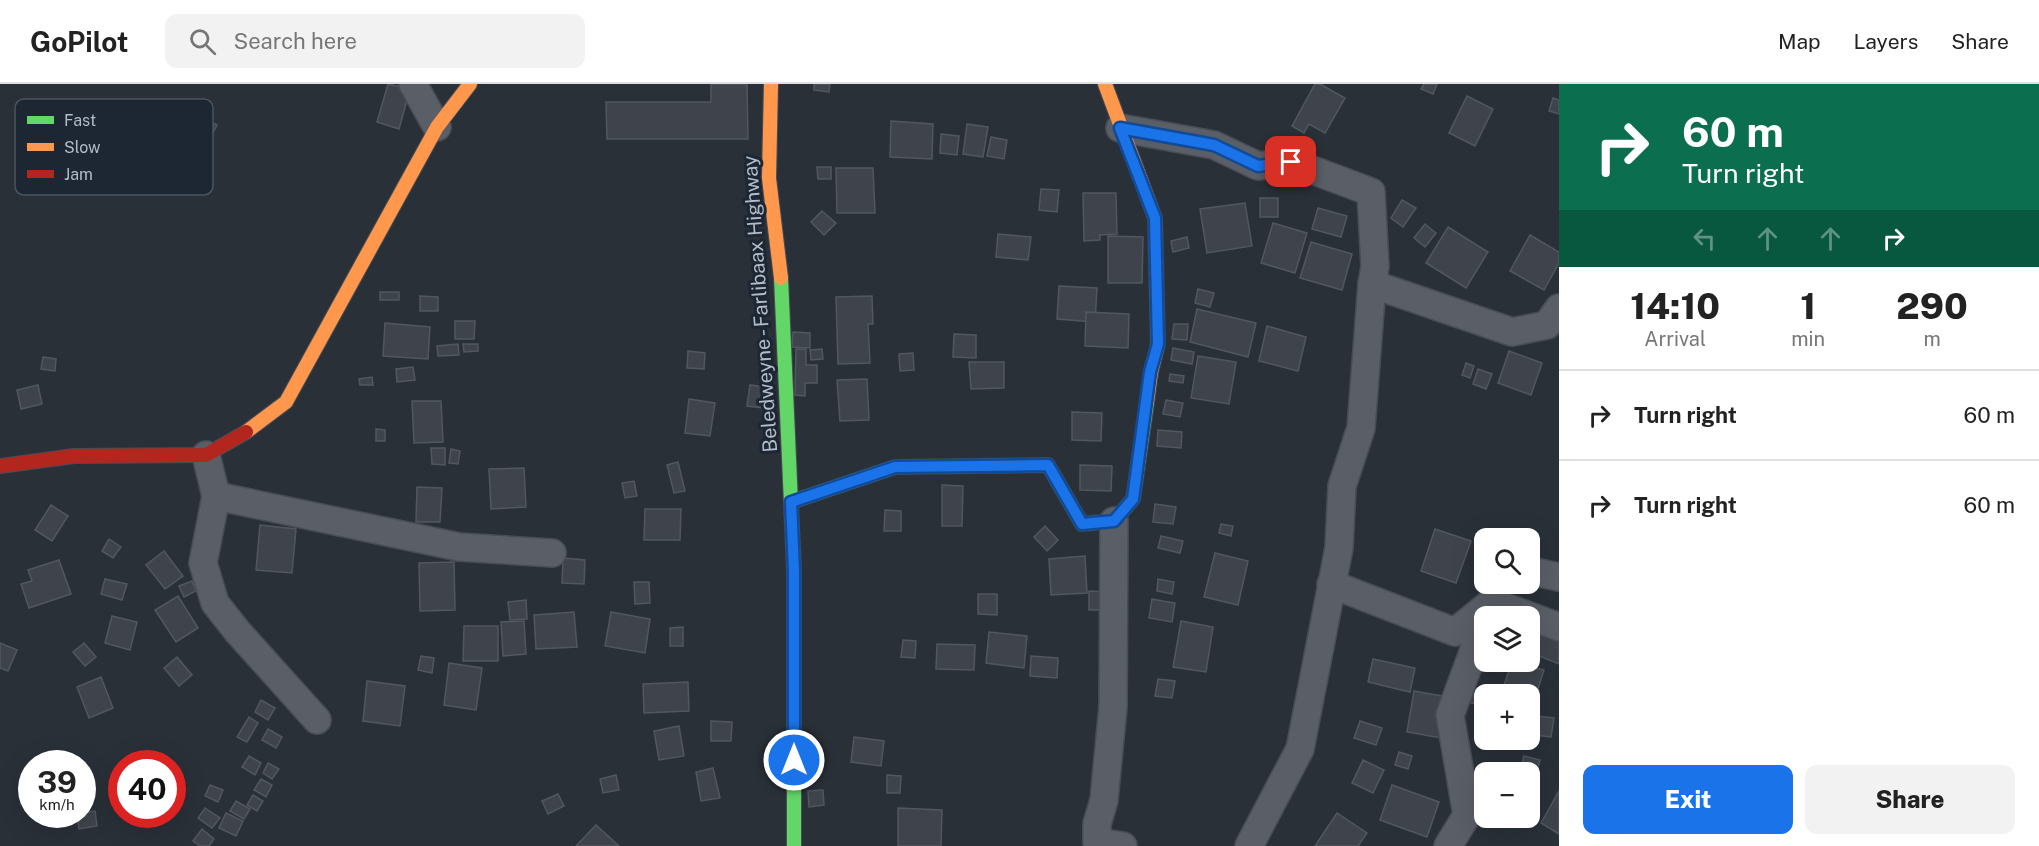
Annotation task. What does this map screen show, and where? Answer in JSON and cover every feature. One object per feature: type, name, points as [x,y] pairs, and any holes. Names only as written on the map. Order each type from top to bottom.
[{"type":"street","points":[[413,84],[438,127]]},
{"type":"street","points":[[0,466],[74,456],[206,455],[241,436],[286,402],[438,127],[470,84]]},
{"type":"street","name":"Beledweyne - Farlibaax Highway","points":[[771,84],[769,178],[783,290],[794,571],[794,846]]},
{"type":"street","points":[[1105,84],[1155,218],[1158,344],[1150,372],[1133,499],[1114,521],[1113,707],[1104,800],[1097,824],[1106,845]]},
{"type":"street","points":[[1120,128],[1214,145],[1258,166],[1291,162],[1371,192],[1375,267],[1362,428],[1342,486],[1339,548],[1300,749],[1249,846]]},
{"type":"street","points":[[1372,284],[1512,332],[1547,325],[1559,308]]},
{"type":"street","points":[[206,455],[216,496],[203,563],[215,603],[237,631],[317,720]]},
{"type":"street","points":[[791,502],[895,467],[1048,465],[1082,524],[1114,521]]},
{"type":"street","points":[[216,496],[459,548],[552,553]]},
{"type":"street","points":[[1540,573],[1559,578]]},
{"type":"street","points":[[1331,584],[1455,632],[1474,618]]},
{"type":"street","points":[[1540,621],[1559,627]]},
{"type":"street","points":[[1449,846],[1467,815],[1450,715],[1474,650]]},
{"type":"building","points":[[388,84],[410,89],[399,129],[377,122]]},
{"type":"building","points":[[711,84],[747,84],[748,139],[607,139],[606,102],[711,102]]},
{"type":"building","points":[[814,84],[830,84],[829,92],[814,90]]},
{"type":"building","points":[[1315,84],[1320,84],[1345,98],[1325,133],[1309,124],[1304,133],[1292,126]]},
{"type":"building","points":[[1424,84],[1437,84],[1433,94],[1421,89]]},
{"type":"building","points":[[1467,96],[1493,109],[1475,146],[1449,133]]},
{"type":"building","points":[[1553,98],[1559,100],[1559,114],[1549,111]]},
{"type":"building","points":[[891,121],[933,124],[932,159],[890,157]]},
{"type":"building","points":[[967,124],[988,127],[983,157],[963,154]]},
{"type":"building","points":[[941,134],[959,136],[957,155],[940,153]]},
{"type":"building","points":[[991,137],[1007,140],[1004,159],[987,156]]},
{"type":"building","points":[[817,167],[831,167],[831,179],[818,179]]},
{"type":"building","points":[[836,168],[873,168],[875,213],[837,213]]},
{"type":"building","points":[[1041,189],[1059,190],[1057,212],[1039,210]]},
{"type":"building","points":[[1083,193],[1116,193],[1117,234],[1100,235],[1100,240],[1084,241]]},
{"type":"building","points":[[1260,198],[1278,198],[1278,217],[1260,217]]},
{"type":"building","points":[[1402,200],[1416,208],[1403,227],[1391,218]]},
{"type":"building","points":[[1245,203],[1252,246],[1207,253],[1200,209]]},
{"type":"building","points":[[1318,208],[1347,216],[1341,237],[1312,229]]},
{"type":"building","points":[[822,211],[836,223],[824,235],[811,222]]},
{"type":"building","points":[[1273,223],[1307,233],[1295,273],[1261,263]]},
{"type":"building","points":[[1425,224],[1436,233],[1425,247],[1414,238]]},
{"type":"building","points":[[1448,227],[1488,252],[1466,288],[1426,263]]},
{"type":"building","points":[[998,234],[1031,237],[1028,260],[996,257]]},
{"type":"building","points":[[1530,235],[1559,252],[1559,263],[1544,290],[1510,271]]},
{"type":"building","points":[[1108,236],[1143,237],[1142,283],[1108,283]]},
{"type":"building","points":[[1187,237],[1189,248],[1173,252],[1171,241]]},
{"type":"building","points":[[1311,242],[1352,254],[1342,290],[1300,278]]},
{"type":"building","points":[[1059,286],[1097,288],[1095,322],[1057,319]]},
{"type":"building","points":[[1198,289],[1214,293],[1210,307],[1195,303]]},
{"type":"building","points":[[380,292],[399,292],[399,300],[380,300]]},
{"type":"building","points":[[420,296],[438,297],[438,311],[420,311]]},
{"type":"building","points":[[872,296],[873,324],[868,324],[870,363],[838,364],[836,297]]},
{"type":"building","points":[[1197,309],[1256,323],[1248,357],[1190,342]]},
{"type":"building","points":[[1086,312],[1129,314],[1128,348],[1085,346]]},
{"type":"building","points":[[455,321],[475,321],[474,339],[455,339]]},
{"type":"building","points":[[385,323],[430,327],[428,359],[383,356]]},
{"type":"building","points":[[1174,324],[1188,324],[1187,340],[1172,339]]},
{"type":"building","points":[[1267,326],[1306,337],[1298,371],[1259,361]]},
{"type":"building","points":[[793,332],[810,333],[810,348],[792,347]]},
{"type":"building","points":[[954,334],[976,335],[976,358],[953,357]]},
{"type":"building","points":[[458,344],[459,355],[438,356],[437,346]]},
{"type":"building","points":[[463,344],[478,344],[478,351],[464,352]]},
{"type":"building","points":[[1173,348],[1194,352],[1192,364],[1171,360]]},
{"type":"building","points":[[796,349],[806,349],[806,365],[817,365],[817,383],[805,383],[805,396],[795,395]]},
{"type":"building","points":[[822,349],[823,359],[811,360],[810,350]]},
{"type":"building","points":[[688,351],[705,353],[704,369],[687,368]]},
{"type":"building","points":[[1509,351],[1542,363],[1531,395],[1498,383]]},
{"type":"building","points":[[913,353],[914,370],[900,371],[899,354]]},
{"type":"building","points":[[1198,356],[1236,362],[1229,404],[1191,398]]},
{"type":"building","points":[[43,357],[56,359],[55,371],[41,369]]},
{"type":"building","points":[[969,362],[1004,362],[1004,388],[971,389]]},
{"type":"building","points":[[1466,363],[1474,366],[1470,378],[1462,375]]},
{"type":"building","points":[[413,367],[415,380],[397,382],[396,369]]},
{"type":"building","points":[[1478,369],[1492,374],[1486,389],[1473,384]]},
{"type":"building","points":[[1170,374],[1184,376],[1183,383],[1169,381]]},
{"type":"building","points":[[372,377],[373,385],[360,385],[359,379]]},
{"type":"building","points":[[867,379],[869,420],[840,421],[837,380]]},
{"type":"building","points":[[38,385],[42,404],[21,409],[17,390]]},
{"type":"building","points":[[750,385],[767,387],[763,408],[747,406]]},
{"type":"building","points":[[689,399],[715,403],[710,436],[685,433]]},
{"type":"building","points":[[1166,400],[1183,403],[1180,417],[1163,414]]},
{"type":"building","points":[[412,401],[441,401],[443,442],[414,443]]},
{"type":"building","points":[[1072,412],[1102,413],[1101,441],[1072,440]]},
{"type":"building","points":[[376,429],[385,430],[385,441],[376,441]]},
{"type":"building","points":[[1158,430],[1182,432],[1181,448],[1157,446]]},
{"type":"building","points":[[431,448],[445,448],[445,465],[432,464]]},
{"type":"building","points":[[451,449],[460,451],[458,464],[449,463]]},
{"type":"building","points":[[678,462],[685,491],[674,493],[667,465]]},
{"type":"building","points":[[1080,465],[1112,466],[1111,491],[1080,490]]},
{"type":"building","points":[[524,468],[526,507],[491,509],[489,469]]},
{"type":"building","points":[[634,481],[637,496],[625,498],[622,483]]},
{"type":"building","points":[[942,485],[963,486],[962,526],[942,526]]},
{"type":"building","points":[[417,487],[442,488],[440,522],[416,522]]},
{"type":"building","points":[[1155,504],[1176,507],[1173,524],[1153,522]]},
{"type":"building","points":[[51,505],[68,516],[52,541],[35,530]]},
{"type":"building","points":[[645,509],[681,509],[680,540],[644,540]]},
{"type":"building","points":[[885,510],[901,511],[901,531],[884,531]]},
{"type":"building","points":[[1221,524],[1233,526],[1231,536],[1219,533]]},
{"type":"building","points":[[260,525],[296,529],[292,573],[256,570]]},
{"type":"building","points":[[1045,526],[1058,540],[1047,551],[1034,537]]},
{"type":"building","points":[[1435,529],[1471,541],[1456,583],[1421,571]]},
{"type":"building","points":[[1161,536],[1183,541],[1180,553],[1158,548]]},
{"type":"building","points":[[109,539],[121,547],[113,558],[102,551]]},
{"type":"building","points":[[164,551],[183,576],[165,589],[146,565]]},
{"type":"building","points":[[1215,553],[1248,561],[1238,605],[1204,597]]},
{"type":"building","points":[[1085,556],[1087,593],[1051,595],[1049,559]]},
{"type":"building","points":[[563,558],[585,560],[584,584],[562,583]]},
{"type":"building","points":[[59,560],[71,594],[29,608],[21,584],[32,581],[28,570]]},
{"type":"building","points":[[454,562],[455,610],[420,611],[419,563]]},
{"type":"building","points":[[105,579],[127,584],[122,600],[101,594]]},
{"type":"building","points":[[1158,579],[1174,582],[1172,594],[1157,591]]},
{"type":"building","points":[[192,581],[196,591],[184,597],[179,586]]},
{"type":"building","points":[[634,582],[649,582],[650,603],[635,604]]},
{"type":"building","points":[[1089,591],[1106,592],[1105,610],[1089,610]]},
{"type":"building","points":[[978,594],[997,594],[997,615],[978,614]]},
{"type":"building","points":[[178,596],[198,628],[176,642],[155,610]]},
{"type":"building","points":[[1152,599],[1175,603],[1172,622],[1149,618]]},
{"type":"building","points":[[526,600],[527,619],[510,620],[508,602]]},
{"type":"building","points":[[574,612],[577,647],[536,649],[534,615]]},
{"type":"building","points":[[611,612],[650,619],[645,653],[605,646]]},
{"type":"building","points":[[112,616],[137,622],[130,650],[105,643]]},
{"type":"building","points":[[524,621],[526,654],[503,656],[501,622]]},
{"type":"building","points":[[1181,621],[1213,627],[1206,672],[1173,667]]},
{"type":"building","points":[[464,626],[498,626],[498,661],[463,661]]},
{"type":"building","points":[[683,627],[683,646],[670,646],[670,628]]},
{"type":"building","points":[[1543,628],[1559,635],[1559,664],[1540,656],[1540,635]]},
{"type":"building","points":[[989,632],[1027,636],[1024,668],[986,663]]},
{"type":"building","points":[[903,640],[916,641],[915,658],[901,657]]},
{"type":"building","points":[[0,643],[17,650],[8,671],[0,668]]},
{"type":"building","points":[[84,643],[96,657],[85,666],[73,652]]},
{"type":"building","points":[[937,644],[975,645],[974,670],[936,669]]},
{"type":"building","points":[[421,656],[434,658],[432,673],[418,670]]},
{"type":"building","points":[[1031,656],[1058,658],[1057,678],[1030,676]]},
{"type":"building","points":[[177,657],[192,675],[179,686],[164,668]]},
{"type":"building","points":[[1373,659],[1415,668],[1410,692],[1368,682]]},
{"type":"building","points":[[449,663],[482,668],[476,710],[444,705]]},
{"type":"building","points":[[1544,670],[1540,684],[1504,684],[1509,672]]},
{"type":"building","points":[[101,677],[113,708],[89,718],[77,687]]},
{"type":"building","points":[[1158,679],[1175,681],[1172,698],[1155,696]]},
{"type":"building","points":[[367,681],[405,686],[400,726],[363,721]]},
{"type":"building","points":[[688,682],[689,711],[644,713],[643,684]]},
{"type":"building","points":[[1474,688],[1474,704],[1469,702]]},
{"type":"building","points":[[1414,691],[1448,697],[1441,738],[1407,732]]},
{"type":"building","points":[[261,700],[275,708],[268,720],[255,712]]},
{"type":"building","points":[[1540,716],[1554,718],[1551,737],[1540,736]]},
{"type":"building","points":[[249,717],[258,723],[247,742],[237,737]]},
{"type":"building","points":[[711,721],[732,722],[731,741],[711,741]]},
{"type":"building","points":[[1360,721],[1382,728],[1376,745],[1354,738]]},
{"type":"building","points":[[679,726],[684,756],[659,760],[654,731]]},
{"type":"building","points":[[268,729],[282,737],[276,748],[262,740]]},
{"type":"building","points":[[854,737],[884,741],[881,766],[851,762]]},
{"type":"building","points":[[1399,752],[1412,756],[1408,769],[1395,765]]},
{"type":"building","points":[[249,756],[261,763],[255,775],[242,767]]},
{"type":"building","points":[[1524,756],[1540,760],[1539,762],[1522,762]]},
{"type":"building","points":[[1363,760],[1384,770],[1373,793],[1352,783]]},
{"type":"building","points":[[268,763],[279,769],[272,779],[263,773]]},
{"type":"building","points":[[713,768],[720,798],[701,801],[696,772]]},
{"type":"building","points":[[616,775],[619,790],[603,793],[600,779]]},
{"type":"building","points":[[887,775],[901,776],[900,793],[887,793]]},
{"type":"building","points":[[261,779],[272,785],[266,797],[254,790]]},
{"type":"building","points":[[210,785],[223,790],[218,802],[205,796]]},
{"type":"building","points":[[1392,785],[1439,802],[1427,837],[1380,820]]},
{"type":"building","points":[[823,790],[824,805],[809,807],[808,791]]},
{"type":"building","points":[[1559,791],[1559,834],[1541,823]]},
{"type":"building","points":[[558,794],[564,806],[548,814],[542,801]]},
{"type":"building","points":[[253,795],[263,801],[257,811],[247,805]]},
{"type":"building","points":[[236,801],[250,809],[244,819],[230,811]]},
{"type":"building","points":[[205,808],[220,818],[212,828],[198,818]]},
{"type":"building","points":[[898,808],[942,810],[941,846],[898,846]]},
{"type":"building","points":[[226,813],[243,821],[236,836],[219,828]]},
{"type":"building","points":[[1337,813],[1367,833],[1358,846],[1315,846]]},
{"type":"building","points":[[596,825],[619,846],[576,846]]},
{"type":"building","points":[[202,829],[214,839],[209,846],[200,846],[193,841]]},
{"type":"traffic: fast","points":[[781,278],[794,571],[794,846]]},
{"type":"traffic: fast","points":[[791,502],[895,467],[1048,465],[1082,524],[1114,521],[1133,499],[1147,402]]},
{"type":"traffic: slow","points":[[246,432],[286,402],[437,127],[470,84]]},
{"type":"traffic: slow","points":[[771,84],[769,178],[781,278]]},
{"type":"traffic: slow","points":[[1105,84],[1155,218],[1158,344],[1147,402]]},
{"type":"traffic: jam","points":[[0,466],[74,456],[206,455],[246,432]]},
{"type":"route","points":[[794,760],[794,571],[791,502],[895,467],[1048,465],[1082,524],[1114,521],[1133,499],[1150,372],[1158,344],[1155,218],[1120,128],[1214,145],[1258,166],[1291,162]]}]
